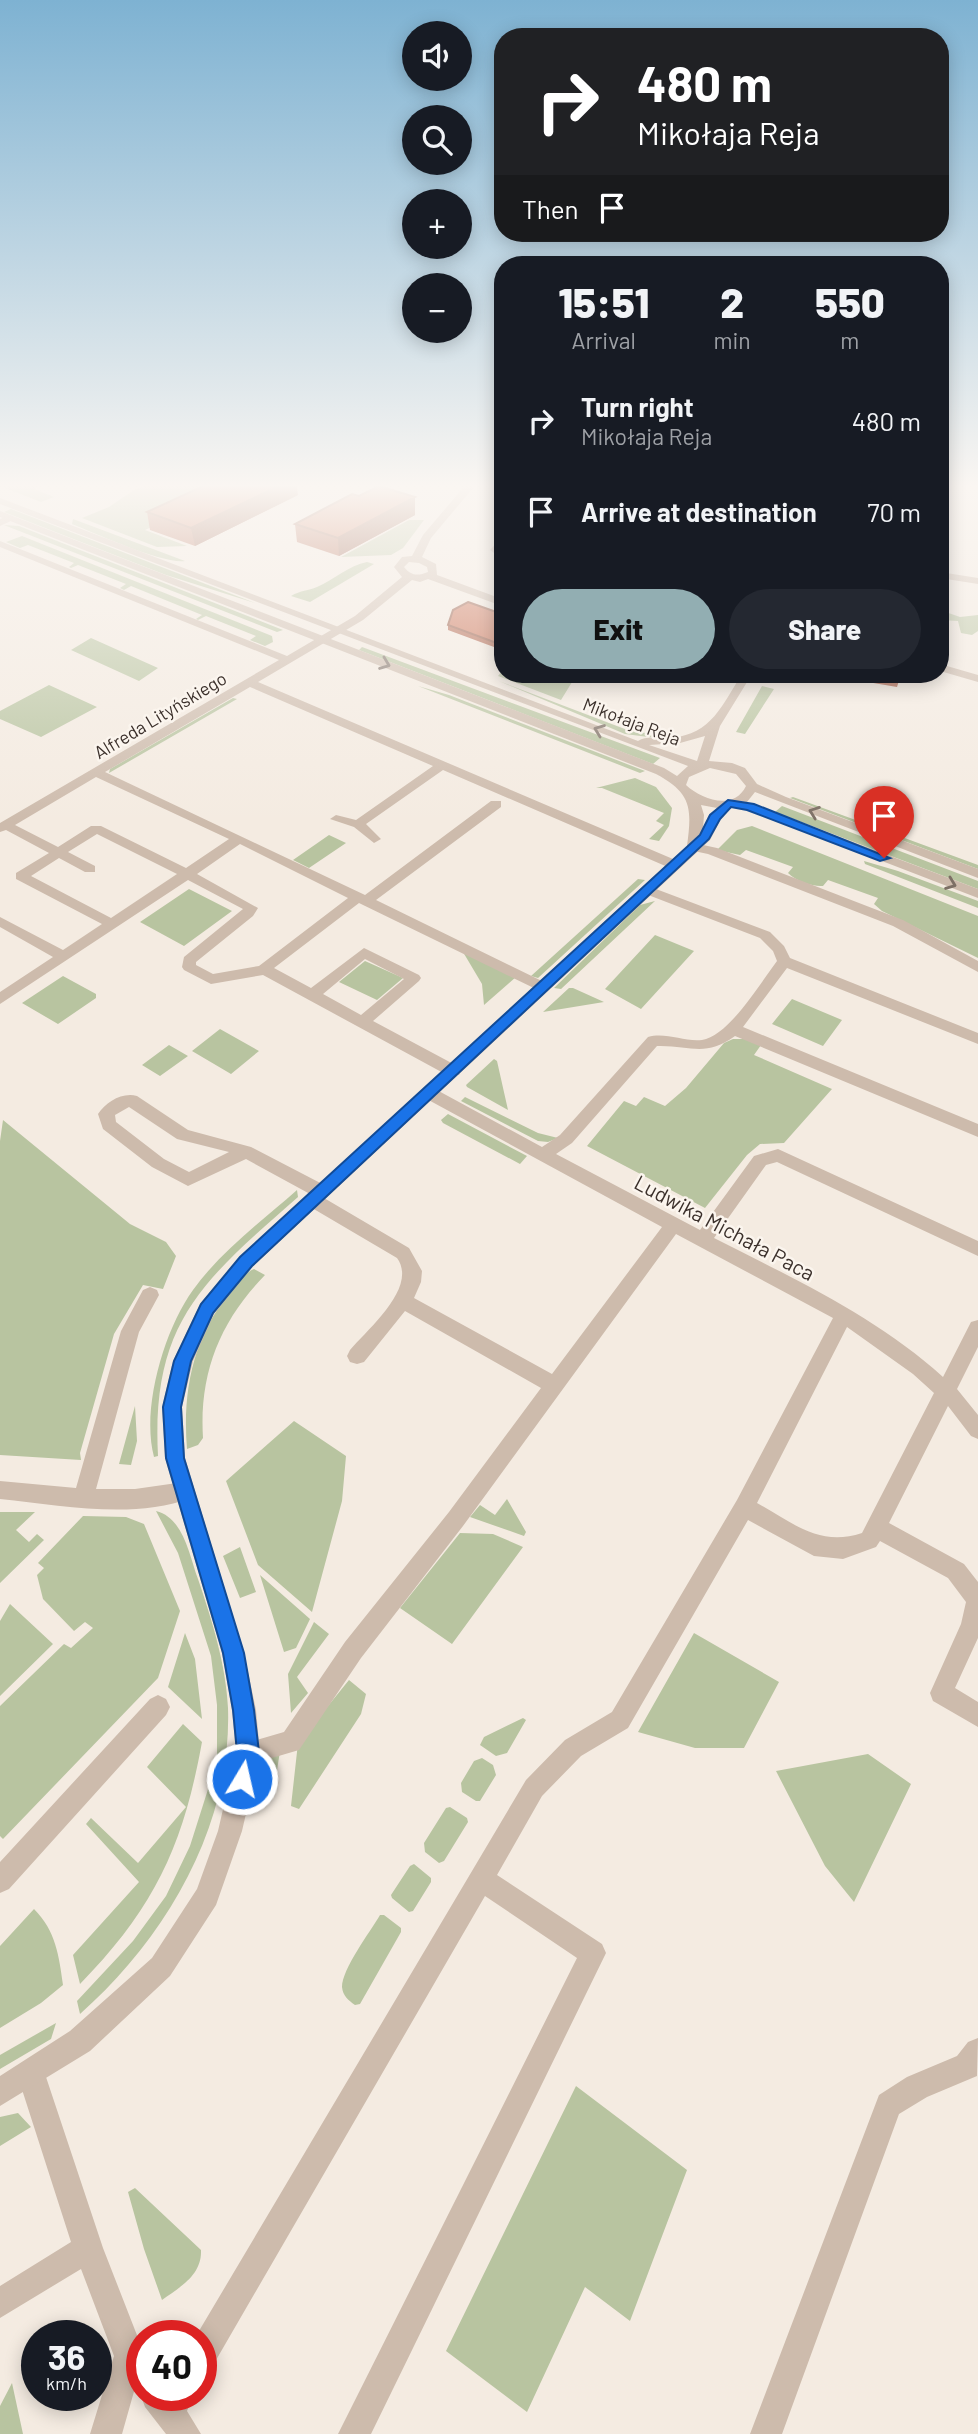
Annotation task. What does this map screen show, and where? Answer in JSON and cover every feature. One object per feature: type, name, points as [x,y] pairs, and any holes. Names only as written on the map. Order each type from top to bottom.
[{"type":"street","points":[[127,596],[285,660]]},
{"type":"street","name":"Mikołaja Reja","points":[[206,596],[660,771],[681,784]]},
{"type":"street","name":"Mikołaja Reja","points":[[247,596],[628,740],[702,766],[728,766]]},
{"type":"street","name":"Alfreda Lityńskiego","points":[[3,826],[337,630],[388,596]]},
{"type":"street","points":[[949,670],[978,679]]},
{"type":"street","points":[[248,682],[675,865]]},
{"type":"street","points":[[694,847],[698,815],[692,797],[681,784],[688,771],[702,766],[714,726],[741,683]]},
{"type":"street","points":[[628,740],[678,742],[714,726]]},
{"type":"street","points":[[714,726],[728,766],[742,772],[752,786],[781,800],[978,874]]},
{"type":"street","points":[[358,824],[442,766]]},
{"type":"street","points":[[97,773],[543,987]]},
{"type":"street","points":[[0,2092],[80,2041],[161,1968],[207,1896],[230,1831],[248,1752],[244,1710],[233,1653],[175,1458],[172,1407],[183,1361],[207,1309],[246,1262],[705,837],[715,817],[730,803],[748,795],[752,786]]},
{"type":"street","points":[[692,797],[705,802],[730,803],[766,813],[978,894]]},
{"type":"street","points":[[112,925],[21,876],[96,829],[251,908],[189,960],[189,967],[211,979],[228,975],[249,976],[264,969],[496,804]]},
{"type":"street","points":[[336,819],[358,824],[374,839]]},
{"type":"street","points":[[3,826],[90,869]]},
{"type":"street","points":[[0,999],[239,839]]},
{"type":"street","points":[[694,847],[712,850],[898,923],[978,967]]},
{"type":"street","points":[[648,890],[765,935],[779,949],[784,961],[978,1039]]},
{"type":"street","points":[[0,921],[64,957]]},
{"type":"street","points":[[311,996],[364,953],[414,978],[362,1022]]},
{"type":"street","points":[[542,1155],[566,1139],[653,1041],[667,1039],[696,1048],[718,1042],[733,1029],[784,961]]},
{"type":"street","points":[[264,969],[453,1071]]},
{"type":"street","points":[[733,1029],[978,1131]]},
{"type":"street","name":"Ludwika Michała Paca","points":[[429,1093],[844,1316],[910,1360],[945,1389],[978,1430]]},
{"type":"street","points":[[245,1153],[227,1157],[201,1175],[188,1180],[158,1163],[109,1125],[106,1114],[115,1105],[131,1100],[162,1124],[191,1137],[235,1147],[303,1185],[403,1253],[413,1265],[414,1281],[403,1301],[357,1356]]},
{"type":"street","points":[[703,1240],[760,1160],[778,1155],[978,1249]]},
{"type":"street","points":[[248,1752],[290,1742],[353,1650],[456,1519],[673,1225]]},
{"type":"street","points":[[84,1498],[97,1442],[130,1332],[150,1295]]},
{"type":"street","points":[[403,1301],[555,1386]]},
{"type":"street","points":[[217,2329],[534,1788],[573,1748],[620,1720],[744,1507],[844,1316]]},
{"type":"street","points":[[744,1507],[814,1546],[843,1549],[869,1540],[978,1328]]},
{"type":"street","points":[[0,1490],[84,1498],[135,1499],[184,1491]]},
{"type":"street","points":[[876,1527],[956,1571],[978,1599],[972,1626],[941,1693],[978,1715]]},
{"type":"street","points":[[0,1880],[158,1707]]},
{"type":"street","points":[[354,2434],[593,1953],[481,1879]]},
{"type":"street","points":[[765,2434],[889,2105],[917,2087],[967,2066],[978,2052]]},
{"type":"street","points":[[31,2074],[88,2248],[126,2343]]},
{"type":"street","points":[[0,2303],[88,2248]]},
{"type":"street","points":[[106,2434],[126,2387]]},
{"type":"green space","points":[[154,596],[171,596],[272,636],[273,642],[265,646],[250,640],[256,636],[206,616],[196,619],[202,615]]},
{"type":"green space","points":[[184,596],[196,596],[283,630],[277,632]]},
{"type":"green space","points":[[292,596],[321,596],[310,602]]},
{"type":"green space","points":[[949,613],[960,617],[978,615],[978,631],[972,635],[961,633],[958,621],[949,620]]},
{"type":"green space","points":[[91,638],[158,668],[139,681],[71,650]]},
{"type":"green space","points":[[362,647],[660,758],[653,764],[359,650]]},
{"type":"green space","points":[[504,683],[630,731],[662,735],[664,739],[625,734]]},
{"type":"green space","points":[[516,683],[571,683],[561,700]]},
{"type":"green space","points":[[49,685],[97,707],[41,737],[0,719],[0,711]]},
{"type":"green space","points":[[418,686],[449,695],[645,771],[640,773]]},
{"type":"green space","points":[[762,686],[774,689],[745,734],[736,732]]},
{"type":"green space","points":[[233,698],[237,699],[109,773],[110,769]]},
{"type":"green space","points":[[635,778],[656,787],[672,808],[669,826],[659,841],[649,839],[664,825],[656,821],[664,813],[596,788]]},
{"type":"green space","points":[[790,798],[978,865],[978,869]]},
{"type":"green space","points":[[782,806],[978,881],[978,889],[775,812]]},
{"type":"green space","points":[[752,826],[978,916],[978,958],[882,911],[874,904],[878,898],[828,880],[823,886],[805,883],[788,873],[793,867],[746,850],[740,855],[717,850],[737,830]]},
{"type":"green space","points":[[329,835],[346,843],[309,868],[293,860]]},
{"type":"green space","points":[[864,861],[978,901],[978,908],[865,864]]},
{"type":"green space","points":[[638,879],[645,880],[538,978],[531,976]]},
{"type":"green space","points":[[189,889],[232,911],[184,946],[140,922]]},
{"type":"green space","points":[[655,901],[561,989],[554,988],[640,905]]},
{"type":"green space","points":[[655,935],[694,951],[641,1009],[605,989]]},
{"type":"green space","points":[[463,952],[516,977],[484,1005],[482,984]]},
{"type":"green space","points":[[365,961],[403,978],[377,1000],[339,982]]},
{"type":"green space","points":[[63,976],[96,994],[96,998],[58,1024],[22,1003]]},
{"type":"green space","points":[[569,988],[573,988],[604,1002],[543,1012]]},
{"type":"green space","points":[[792,999],[842,1020],[823,1046],[772,1024]]},
{"type":"green space","points":[[220,1029],[259,1051],[231,1074],[192,1051]]},
{"type":"green space","points":[[733,1039],[745,1039],[761,1045],[754,1055],[832,1089],[784,1143],[760,1144],[747,1155],[705,1208],[587,1146],[624,1101],[636,1106],[644,1097],[665,1106],[686,1088],[724,1043]]},
{"type":"green space","points":[[169,1045],[188,1056],[160,1076],[142,1065]]},
{"type":"green space","points":[[494,1059],[497,1061],[508,1110],[466,1085]]},
{"type":"green space","points":[[465,1097],[538,1133],[558,1138],[548,1142],[538,1141],[461,1101]]},
{"type":"green space","points":[[448,1114],[527,1156],[520,1164],[443,1123],[441,1120]]},
{"type":"green space","points":[[3,1120],[130,1224],[166,1242],[176,1256],[163,1289],[143,1285],[114,1334],[80,1453],[81,1460],[0,1455],[0,1141]]},
{"type":"green space","points":[[297,1190],[298,1197],[235,1254],[190,1307],[174,1337],[164,1370],[158,1410],[158,1456],[154,1457],[151,1438],[153,1394],[164,1348],[182,1307],[216,1262]]},
{"type":"green space","points":[[254,1269],[265,1275],[236,1311],[216,1349],[205,1392],[203,1438],[198,1445],[187,1449],[189,1383],[200,1342],[221,1304],[244,1276]]},
{"type":"green space","points":[[135,1406],[137,1441],[131,1465],[119,1464]]},
{"type":"green space","points":[[294,1421],[346,1456],[342,1501],[312,1612],[258,1565],[226,1481]]},
{"type":"green space","points":[[507,1499],[526,1532],[524,1536],[470,1517],[480,1505],[495,1515]]},
{"type":"green space","points":[[156,1511],[173,1521],[184,1539],[213,1626],[227,1692],[226,1752],[219,1795],[206,1837],[188,1877],[166,1915],[140,1951],[80,2014],[77,2001],[133,1941],[166,1896],[190,1846],[217,1761],[217,1705],[211,1656],[178,1553]]},
{"type":"green space","points":[[0,1512],[35,1512],[16,1530],[29,1542],[37,1534],[44,1540],[0,1583]]},
{"type":"green space","points":[[83,1516],[126,1517],[144,1524],[180,1611],[158,1678],[3,1839],[0,1836],[0,1706],[64,1644],[71,1648],[93,1628],[85,1622],[74,1631],[43,1599],[37,1575],[44,1568],[38,1563]]},
{"type":"green space","points":[[460,1533],[493,1534],[523,1547],[452,1644],[400,1608]]},
{"type":"green space","points":[[240,1547],[256,1592],[240,1598],[223,1556]]},
{"type":"green space","points":[[260,1575],[310,1619],[296,1648],[284,1652]]},
{"type":"green space","points":[[10,1604],[53,1644],[0,1696],[0,1621]]},
{"type":"green space","points":[[314,1622],[329,1634],[297,1677],[308,1693],[291,1713],[288,1674]]},
{"type":"green space","points":[[185,1633],[195,1659],[202,1719],[168,1687]]},
{"type":"green space","points":[[694,1633],[779,1682],[744,1748],[695,1748],[638,1732]]},
{"type":"green space","points":[[349,1680],[366,1694],[361,1714],[299,1809],[291,1806],[298,1743]]},
{"type":"green space","points":[[523,1718],[526,1720],[507,1753],[496,1756],[480,1745],[484,1737]]},
{"type":"green space","points":[[183,1724],[202,1742],[194,1779],[185,1813],[175,1845],[162,1874],[128,1929],[80,1984],[73,1955],[139,1882],[86,1824],[91,1818],[138,1863],[186,1807],[147,1767]]},
{"type":"green space","points":[[281,1745],[274,1789],[255,1783],[260,1760]]},
{"type":"green space","points":[[868,1754],[911,1784],[854,1902],[825,1866],[776,1771]]},
{"type":"green space","points":[[482,1758],[493,1765],[496,1775],[480,1801],[476,1801],[462,1792],[461,1783],[474,1761]]},
{"type":"green space","points":[[450,1807],[467,1818],[468,1822],[444,1861],[439,1863],[425,1852],[424,1843],[446,1808]]},
{"type":"green space","points":[[414,1864],[431,1878],[431,1882],[413,1911],[409,1912],[391,1895]]},
{"type":"green space","points":[[34,1909],[52,1935],[63,1985],[41,2003],[0,2028],[0,1946]]},
{"type":"green space","points":[[380,1915],[384,1915],[401,1928],[401,1932],[360,2004],[355,2005],[343,1993],[343,1979]]},
{"type":"green space","points":[[56,2023],[51,2039],[0,2069],[0,2055]]},
{"type":"green space","points":[[576,2086],[687,2170],[630,2321],[585,2287],[527,2412],[446,2351]]},
{"type":"green space","points":[[18,2113],[31,2127],[0,2146],[0,2117]]},
{"type":"green space","points":[[135,2188],[201,2250],[194,2273],[162,2300],[128,2192]]},
{"type":"green space","points":[[12,2383],[23,2434],[0,2434],[0,2406]]},
{"type":"building","points":[[468,602],[494,611],[494,642],[448,625],[453,610]]},
{"type":"route","points":[[242,1779],[248,1752],[244,1710],[233,1653],[175,1458],[172,1407],[183,1361],[207,1309],[246,1262],[705,837],[715,817],[728,804],[750,806],[884,858]]}]
